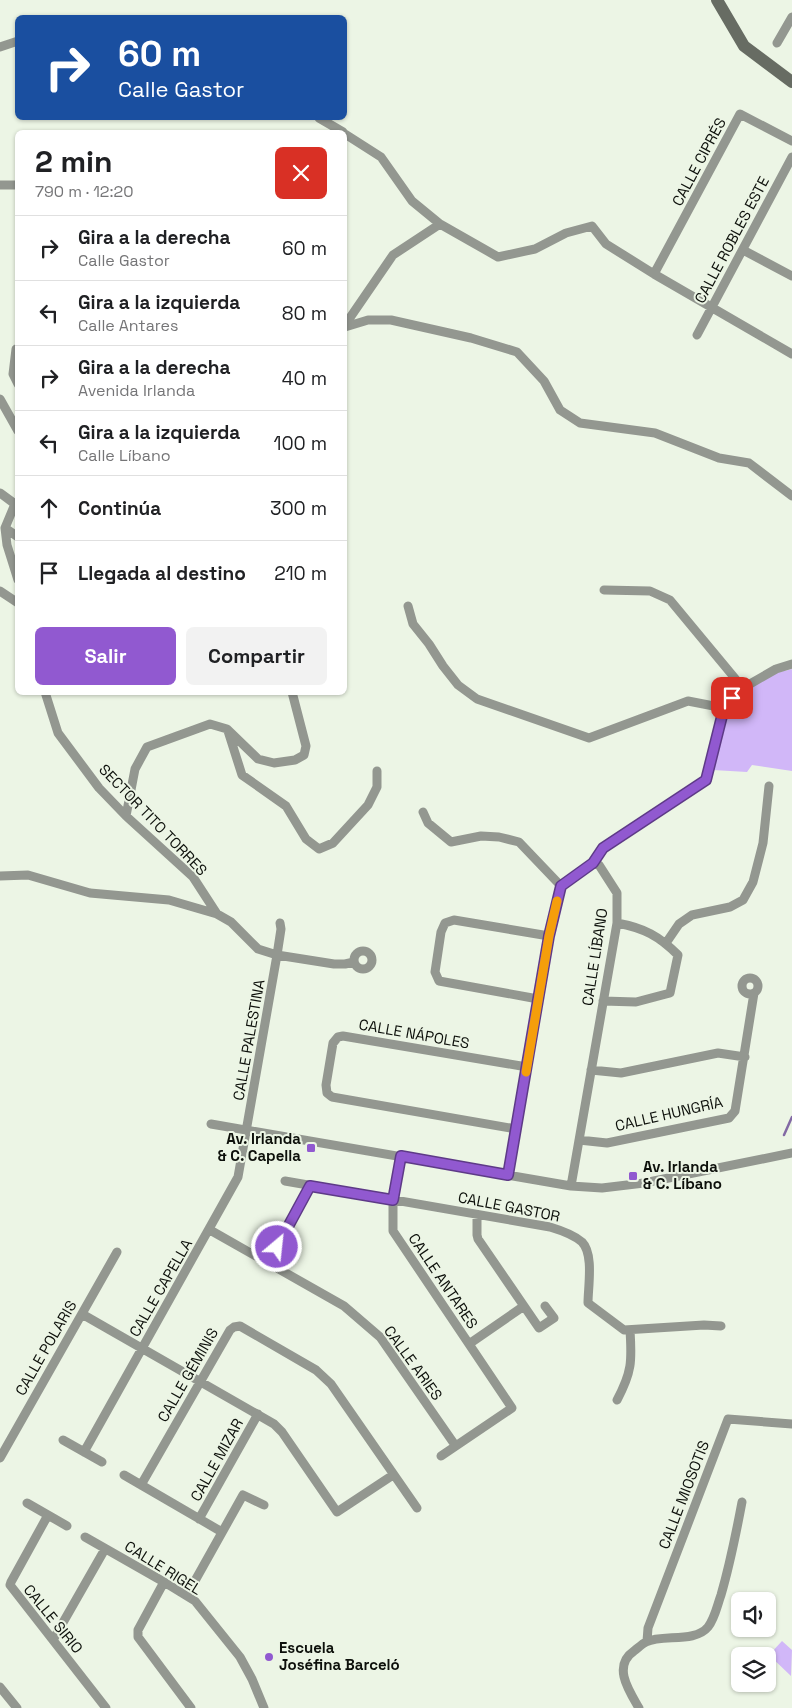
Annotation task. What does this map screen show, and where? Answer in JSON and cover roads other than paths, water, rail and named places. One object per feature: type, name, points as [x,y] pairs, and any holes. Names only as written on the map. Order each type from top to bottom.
[{"type":"street","points":[[717,0],[744,46],[792,82]]},
{"type":"street","points":[[777,43],[789,30],[792,16]]},
{"type":"street","points":[[0,47],[15,42]]},
{"type":"street","name":"CALLE CIPRÉS","points":[[654,274],[740,114],[792,141]]},
{"type":"street","points":[[322,120],[339,130]]},
{"type":"street","points":[[347,135],[380,157],[412,201],[440,224],[498,257],[535,249],[566,233],[592,226],[606,244],[792,354]]},
{"type":"street","name":"CALLE ROBLES ESTE","points":[[697,335],[792,157]]},
{"type":"street","points":[[0,185],[15,185]]},
{"type":"street","points":[[347,323],[393,254],[440,224]]},
{"type":"street","points":[[743,250],[792,276]]},
{"type":"street","points":[[347,325],[368,320],[391,320],[471,338],[517,352],[544,381],[560,410],[580,424],[655,433],[719,458],[749,463],[792,496]]},
{"type":"street","points":[[15,358],[13,374],[15,378]]},
{"type":"street","points":[[0,399],[15,426]]},
{"type":"street","points":[[0,493],[15,502]]},
{"type":"street","points":[[15,505],[5,528],[7,545],[15,570]]},
{"type":"street","points":[[5,528],[15,535]]},
{"type":"street","points":[[604,590],[650,591],[670,600],[743,688]]},
{"type":"street","points":[[0,591],[15,601]]},
{"type":"street","points":[[408,606],[412,624],[429,644],[458,685],[476,699],[589,738],[688,701],[724,708]]},
{"type":"street","points":[[508,1175],[549,936],[561,886],[593,863],[603,848],[706,780],[724,708],[743,688],[776,669],[792,664]]},
{"type":"street","name":"SECTOR TITO TORRES","points":[[46,695],[58,733],[99,788],[126,816],[192,877],[217,914]]},
{"type":"street","points":[[126,816],[135,769],[147,747],[210,724],[227,729],[258,759],[274,763],[295,760],[304,755],[306,746],[293,695]]},
{"type":"street","points":[[227,729],[242,775],[286,806],[306,839],[319,849],[333,843],[368,805],[377,787],[377,771]]},
{"type":"street","points":[[666,943],[678,924],[692,915],[730,907],[743,900],[753,882],[763,843],[769,786]]},
{"type":"street","points":[[423,812],[428,823],[451,842],[481,836],[499,837],[520,842],[561,886]]},
{"type":"street","name":"CALLE LÍBANO","points":[[571,1186],[617,923],[617,893],[599,865],[593,863]]},
{"type":"street","points":[[0,876],[28,875],[90,893],[169,900],[217,914],[231,922],[258,949],[334,964],[354,962]]},
{"type":"street","points":[[538,999],[439,981],[435,972],[441,932],[445,923],[454,920],[549,936]]},
{"type":"street","name":"CALLE PALESTINA","points":[[247,1130],[281,929],[280,923]]},
{"type":"street","points":[[603,1001],[636,1002],[670,993],[678,955],[666,943],[637,927],[617,923]]},
{"type":"street","name":"CALLE HUNGRÍA","points":[[579,1140],[607,1143],[729,1118],[735,1111],[754,993]]},
{"type":"street","name":"CALLE NÁPOLES","points":[[516,1129],[332,1097],[326,1093],[326,1085],[333,1043],[338,1037],[343,1036],[527,1067]]},
{"type":"street","points":[[591,1070],[621,1073],[718,1053],[744,1057]]},
{"type":"street","points":[[211,1124],[571,1186],[602,1188],[644,1183],[792,1153]]},
{"type":"street","name":"CALLE CAPELLA","points":[[84,1452],[238,1177],[247,1130]]},
{"type":"street","name":"CALLE ANTARES","points":[[401,1156],[393,1200],[393,1231],[512,1408],[455,1445]]},
{"type":"street","name":"CALLE GASTOR","points":[[285,1181],[550,1227],[569,1234],[582,1242],[589,1255],[588,1303],[624,1330],[630,1330]]},
{"type":"street","points":[[268,1263],[310,1186]]},
{"type":"street","points":[[477,1215],[478,1239],[540,1328],[554,1318],[545,1306]]},
{"type":"street","name":"CALLE ARIES","points":[[210,1230],[344,1306],[380,1337],[455,1445]]},
{"type":"street","name":"CALLE POLARIS","points":[[0,1458],[117,1252]]},
{"type":"street","points":[[469,1344],[524,1306]]},
{"type":"street","points":[[82,1314],[274,1424],[282,1432],[337,1512],[393,1475]]},
{"type":"street","points":[[617,1400],[627,1380],[630,1368],[632,1353],[630,1330],[704,1325],[721,1326]]},
{"type":"street","name":"CALLE GÉMINIS","points":[[141,1485],[230,1330],[240,1326],[316,1370],[331,1384],[417,1508]]},
{"type":"street","name":"CALLE MIZAR","points":[[199,1519],[258,1414]]},
{"type":"street","name":"CALLE MIOSOTIS","points":[[647,1641],[648,1628],[728,1419],[792,1424]]},
{"type":"street","points":[[63,1440],[102,1462]]},
{"type":"street","points":[[440,1456],[455,1445]]},
{"type":"street","points":[[124,1475],[222,1532]]},
{"type":"street","points":[[186,1595],[243,1495],[264,1505]]},
{"type":"street","points":[[639,1708],[624,1683],[622,1670],[628,1655],[647,1641],[697,1634],[709,1626],[730,1564],[742,1502]]},
{"type":"street","points":[[27,1503],[66,1526]]},
{"type":"street","name":"CALLE SIRIO","points":[[48,1515],[10,1586],[106,1708]]},
{"type":"street","name":"CALLE RIGEL","points":[[85,1537],[195,1601],[240,1657],[264,1708]]},
{"type":"street","points":[[53,1640],[105,1549]]},
{"type":"street","points":[[164,1582],[138,1630],[138,1637],[191,1708]]},
{"type":"street","points":[[0,1687],[17,1708]]},
{"type":"waterway","points":[[784,1135],[792,1117]]},
{"type":"place","name":"Av. Irlanda & C. Capella","points":[[311,1148]]},
{"type":"place","name":"Av. Irlanda & C. Líbano","points":[[633,1176]]},
{"type":"place","name":"Escuela Joséfina Barceló","points":[[269,1657]]}]
